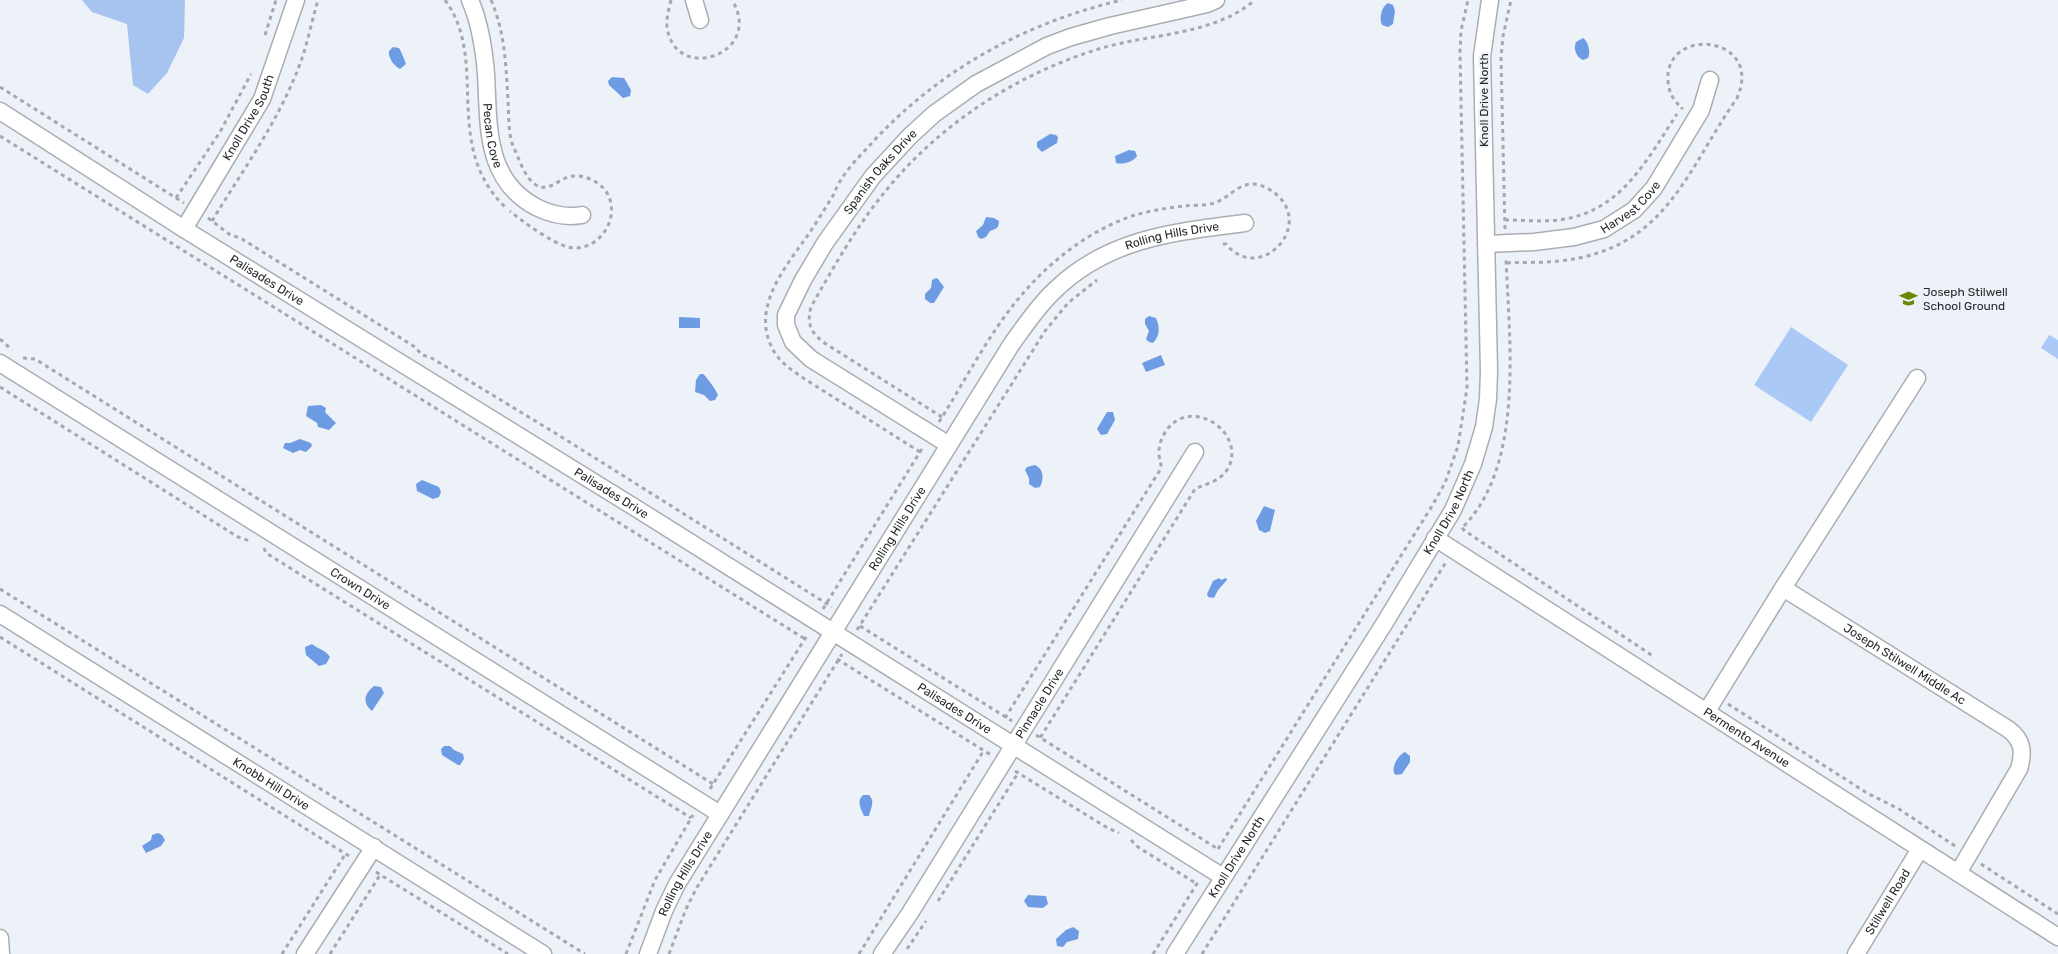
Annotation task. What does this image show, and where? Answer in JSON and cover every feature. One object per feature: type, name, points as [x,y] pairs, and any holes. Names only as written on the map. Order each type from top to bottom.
[{"type":"street","name":"Knoll Drive South","points":[[184,228],[262,99],[296,0]]},
{"type":"street","name":"Pecan Cove","points":[[470,0],[476,14],[483,49],[491,148],[499,172],[518,194],[532,205],[568,218],[582,215]]},
{"type":"street","points":[[694,0],[700,20]]},
{"type":"street","name":"Spanish Oaks Drive","points":[[949,445],[811,359],[793,342],[786,325],[786,315],[803,280],[825,243],[873,176],[910,136],[934,114],[976,84],[1047,46],[1071,37],[1207,4],[1216,0]]},
{"type":"street","name":"Knoll Drive North","points":[[1175,954],[1384,624],[1453,510],[1484,428],[1490,371],[1482,56],[1490,0]]},
{"type":"street","name":"Harvest Cove","points":[[1486,244],[1574,237],[1604,229],[1634,210],[1654,188],[1702,110],[1710,80]]},
{"type":"street","name":"Palisades Drive","points":[[0,111],[184,228],[850,642],[1222,877]]},
{"type":"street","name":"Rolling Hills Drive","points":[[648,954],[664,911],[677,884],[1011,345],[1039,306],[1054,290],[1077,272],[1115,250],[1149,238],[1175,232],[1245,223]]},
{"type":"street","name":"Crown Drive","points":[[0,363],[720,814]]},
{"type":"street","points":[[1707,711],[1917,378]]},
{"type":"street","name":"Pinnacle Drive","points":[[882,954],[910,913],[1195,452]]},
{"type":"street","name":"Permento Avenue","points":[[1435,538],[2058,937]]},
{"type":"street","name":"Joseph Stilwell Middle Ac","points":[[1783,588],[2016,735],[2021,744],[2022,752],[2019,769],[1958,873]]},
{"type":"street","name":"Knobb Hill Drive","points":[[0,614],[543,954]]},
{"type":"street","points":[[305,954],[374,847]]},
{"type":"street","name":"Stillwell Road","points":[[1856,954],[1920,849]]},
{"type":"path","points":[[265,36],[276,0]]},
{"type":"path","points":[[445,0],[452,9],[462,38],[472,148],[484,182],[501,203],[530,226],[559,244],[570,247],[582,247],[594,242],[604,234],[610,224],[611,203],[601,185],[590,179],[580,176],[568,177],[546,188],[538,186],[527,174],[512,143],[504,40],[498,16],[491,0]]},
{"type":"path","points":[[920,452],[800,376],[775,353],[765,327],[768,301],[775,282],[834,194],[836,187],[857,159],[881,133],[925,94],[954,72],[1005,41],[1071,13],[1122,0]]},
{"type":"path","points":[[942,417],[826,344],[813,334],[809,326],[808,317],[815,299],[884,193],[932,144],[956,123],[979,106],[1035,73],[1102,48],[1155,36],[1176,35],[1196,29],[1234,14],[1255,0]]},
{"type":"path","points":[[1153,954],[1432,506],[1445,483],[1458,446],[1467,388],[1460,52],[1461,31],[1468,0]]},
{"type":"path","points":[[1202,954],[1447,561],[1458,531],[1479,508],[1488,492],[1498,464],[1504,437],[1510,372],[1501,58],[1503,36],[1511,0]]},
{"type":"path","points":[[1505,220],[1559,220],[1580,216],[1610,200],[1630,183],[1682,108],[1671,95],[1668,76],[1672,64],[1678,56],[1690,46],[1700,43],[1712,44],[1732,54],[1739,63],[1742,87],[1737,98],[1673,200],[1644,228],[1608,249],[1585,255],[1561,261],[1507,263]]},
{"type":"path","points":[[176,198],[220,132],[238,102],[253,70]]},
{"type":"path","points":[[0,87],[223,227],[229,234],[242,239],[415,347],[422,355],[430,357],[560,436],[1218,849]]},
{"type":"path","points":[[0,136],[1106,827],[1127,836],[1138,847],[1197,884]]},
{"type":"path","points":[[626,954],[655,880],[691,818],[816,621],[931,434],[1018,299],[1037,277],[1059,257],[1109,226],[1132,216],[1166,208],[1214,203],[1233,191],[1254,184],[1265,187],[1281,199],[1290,219],[1287,234],[1281,245],[1272,253],[1250,258],[1234,252],[1226,244],[1217,244]]},
{"type":"path","points":[[669,954],[686,909],[696,889],[1045,331],[1068,303],[1099,279]]},
{"type":"path","points":[[0,338],[14,352]]},
{"type":"path","points":[[18,356],[35,359],[713,784]]},
{"type":"path","points":[[0,387],[238,537],[253,542]]},
{"type":"path","points":[[1462,528],[1520,570],[1660,660]]},
{"type":"path","points":[[259,544],[266,550],[266,553],[691,818]]},
{"type":"path","points":[[0,589],[585,954]]},
{"type":"path","points":[[0,637],[508,954]]},
{"type":"path","points":[[1716,696],[1877,800],[1899,809],[2058,914]]},
{"type":"path","points":[[282,954],[346,853]]},
{"type":"path","points":[[330,954],[380,875]]},
{"type":"shaded area","points":[[82,0],[185,0],[184,38],[167,73],[148,94],[133,85],[127,24],[92,12]]},
{"type":"shaded area","points":[[1388,3],[1393,5],[1395,11],[1393,24],[1388,27],[1382,25],[1381,13]]},
{"type":"shaded area","points":[[1583,38],[1588,44],[1589,53],[1588,58],[1583,60],[1577,55],[1575,47],[1576,42]]},
{"type":"shaded area","points":[[393,47],[399,48],[406,64],[400,69],[389,56],[389,51]]},
{"type":"shaded area","points":[[612,77],[624,78],[631,90],[630,96],[623,98],[609,85],[608,81]]},
{"type":"shaded area","points":[[1050,134],[1058,137],[1057,143],[1042,152],[1037,147],[1037,142]]},
{"type":"shaded area","points":[[1129,150],[1135,151],[1137,156],[1133,160],[1122,164],[1116,163],[1115,156]]},
{"type":"shaded area","points":[[986,217],[999,221],[998,227],[981,239],[976,231],[983,225]]},
{"type":"shaded area","points":[[936,278],[944,287],[934,303],[930,303],[925,299],[925,294],[931,288],[932,280]]},
{"type":"shaded area","points":[[1149,316],[1156,318],[1159,331],[1153,343],[1146,339],[1149,331],[1145,324],[1145,319]]},
{"type":"shaded area","points":[[679,317],[700,318],[700,328],[679,328]]},
{"type":"shaded area","points":[[1791,327],[1848,365],[1811,422],[1754,385]]},
{"type":"shaded area","points":[[2049,335],[2058,340],[2058,359],[2041,348]]},
{"type":"shaded area","points":[[1161,355],[1165,365],[1146,372],[1142,363]]},
{"type":"shaded area","points":[[700,374],[704,375],[716,390],[718,395],[715,400],[710,401],[704,395],[695,392],[696,380]]},
{"type":"shaded area","points":[[321,405],[326,408],[325,412],[336,423],[329,430],[318,427],[317,423],[306,416],[308,406]]},
{"type":"shaded area","points":[[1107,412],[1113,412],[1115,420],[1107,434],[1101,435],[1097,429]]},
{"type":"shaded area","points":[[300,439],[311,443],[312,446],[306,452],[300,450],[293,453],[283,448],[285,443]]},
{"type":"shaded area","points":[[1035,465],[1042,472],[1043,478],[1040,487],[1035,488],[1029,484],[1029,478],[1025,470],[1027,467]]},
{"type":"shaded area","points":[[422,480],[439,487],[441,492],[439,497],[433,499],[417,491],[416,484]]},
{"type":"shaded area","points":[[1264,506],[1275,510],[1270,531],[1265,533],[1259,530],[1256,521]]},
{"type":"shaded area","points":[[1219,578],[1221,580],[1226,578],[1227,580],[1214,598],[1208,597],[1207,594],[1213,581]]},
{"type":"shaded area","points":[[312,644],[330,657],[326,664],[319,666],[306,655],[305,647]]},
{"type":"shaded area","points":[[374,686],[381,687],[384,693],[372,711],[367,705],[366,695]]},
{"type":"shaded area","points":[[444,746],[450,746],[463,754],[464,759],[460,765],[442,755],[441,749]]},
{"type":"shaded area","points":[[1405,752],[1410,756],[1410,762],[1402,774],[1396,775],[1394,773],[1395,764],[1398,758]]},
{"type":"shaded area","points":[[863,795],[869,795],[872,800],[869,816],[864,816],[860,806],[860,800]]},
{"type":"shaded area","points":[[158,833],[165,840],[161,846],[146,853],[142,846],[151,840],[152,835]]},
{"type":"shaded area","points":[[1028,895],[1046,896],[1048,904],[1043,908],[1028,907],[1024,901]]},
{"type":"shaded area","points":[[1073,927],[1079,931],[1078,939],[1067,942],[1063,947],[1057,946],[1056,939],[1066,930]]},
{"type":"place","name":"Joseph Stilwell School Ground","points":[[1909,299]]}]
